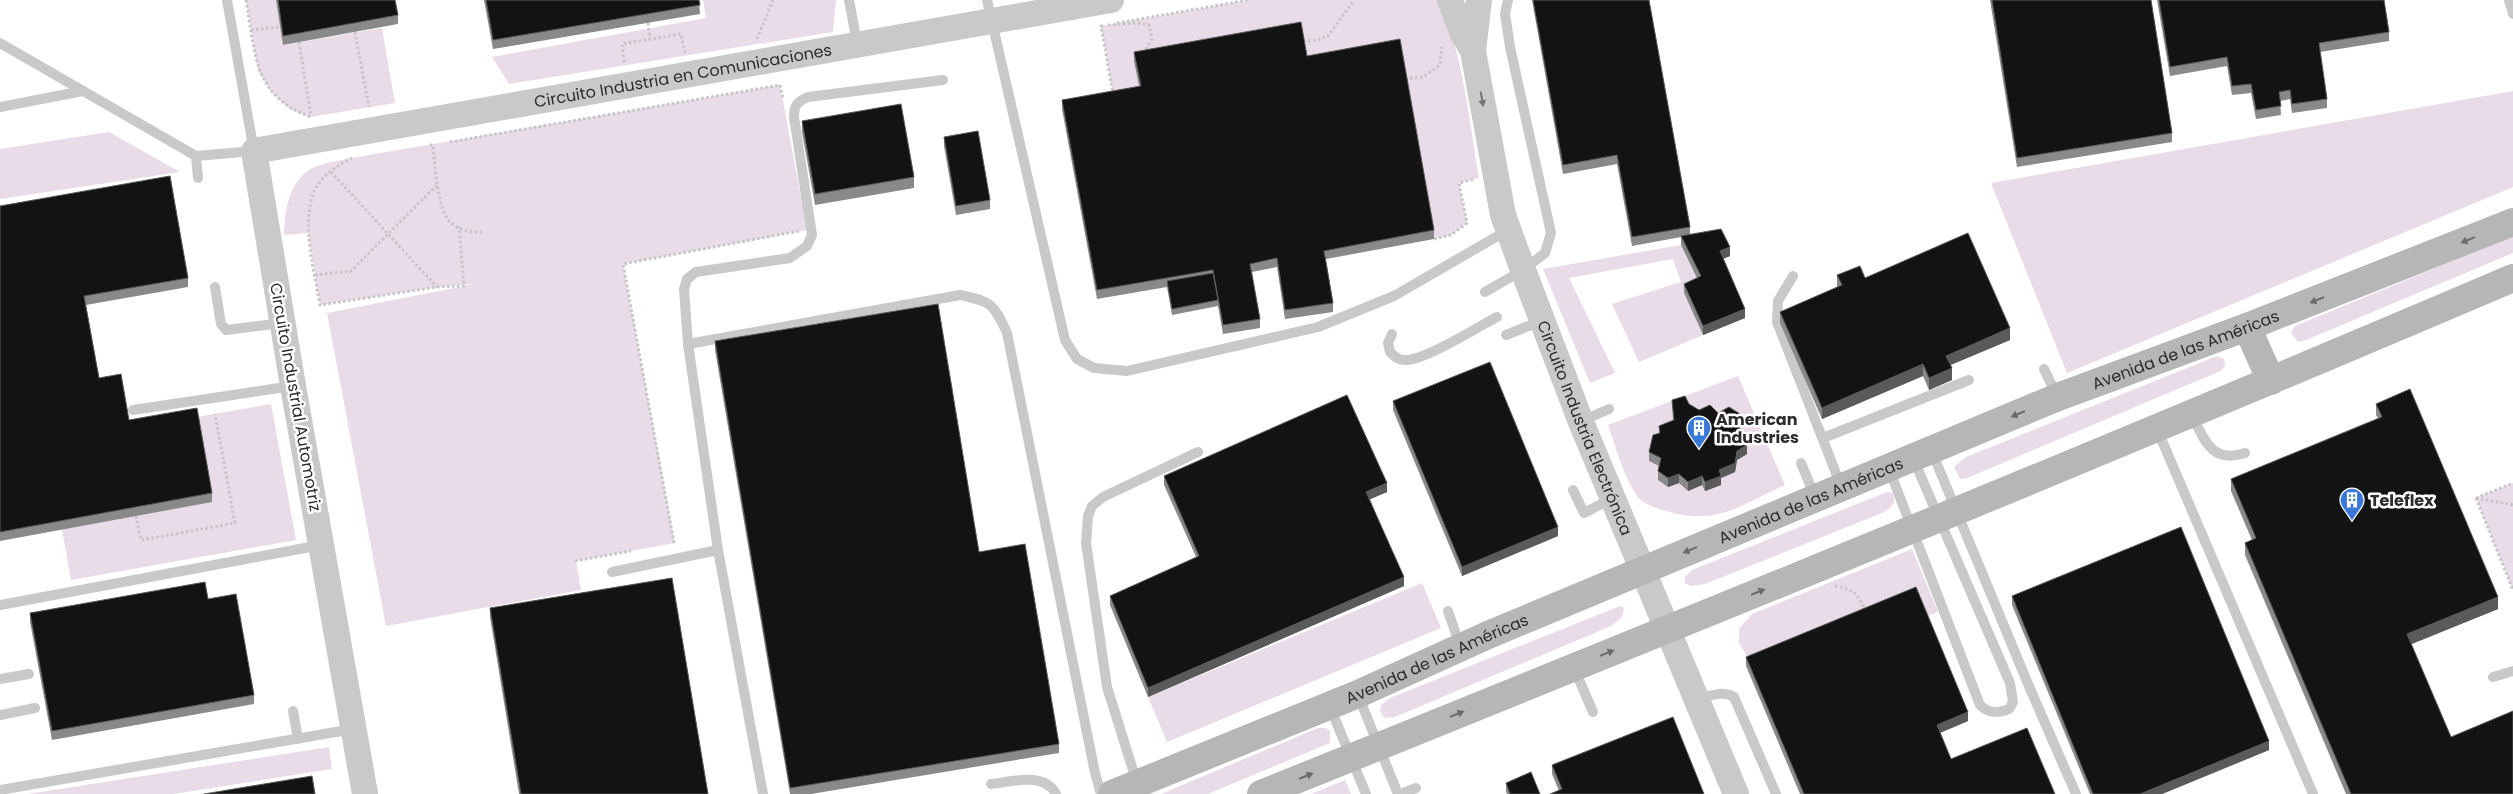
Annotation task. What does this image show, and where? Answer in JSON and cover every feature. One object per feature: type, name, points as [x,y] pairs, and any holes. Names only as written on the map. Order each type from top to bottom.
[{"type":"main road","name":"Avenida de las Américas","points":[[1112,794],[1358,694],[1461,647],[1642,570],[2058,397],[2247,327],[2513,222]]},
{"type":"main road","points":[[1261,794],[1913,529],[2271,381],[2513,278]]},
{"type":"main road","points":[[2247,327],[2271,381]]},
{"type":"street","name":"Circuito Industria en Comunicaciones","points":[[254,151],[858,46],[989,11],[1111,0]]},
{"type":"street","name":"Circuito Industria Electrónica","points":[[1450,0],[1462,32],[1473,51],[1503,215],[1522,270],[1581,422],[1736,794]]},
{"type":"street","name":"Circuito Industria Electrónica","points":[[1473,51],[1478,29],[1479,0]]},
{"type":"street","name":"Circuito Industrial Automotriz","points":[[254,151],[282,323],[365,794]]},
{"type":"lane","name":"Circuito Industrial Automotriz","points":[[227,0],[254,151]]},
{"type":"lane","points":[[850,0],[858,46]]},
{"type":"lane","points":[[1484,292],[1522,270],[1545,253],[1551,233],[1510,48],[1505,14],[1508,0]]},
{"type":"lane","points":[[2509,0],[2513,14]]},
{"type":"lane","points":[[989,11],[1065,340],[1077,358],[1094,368],[1127,371],[1318,327],[1394,296],[1508,230]]},
{"type":"lane","points":[[0,43],[196,156],[254,151]]},
{"type":"lane","points":[[763,794],[718,550],[688,344],[684,289],[687,279],[696,272],[790,258],[806,246],[812,235],[794,117],[794,107],[798,102],[808,97],[943,80]]},
{"type":"lane","points":[[0,107],[83,91]]},
{"type":"lane","points":[[196,156],[198,178]]},
{"type":"lane","points":[[1792,276],[1778,301],[1777,322],[1842,487]]},
{"type":"lane","points":[[215,287],[221,324],[226,330],[282,323]]},
{"type":"lane","points":[[688,344],[960,294],[984,300],[998,312],[1007,333],[1095,773],[1101,794]]},
{"type":"lane","points":[[1392,334],[1388,342],[1390,352],[1402,360],[1410,360],[1427,354],[1497,317]]},
{"type":"lane","points":[[1506,335],[1541,321]]},
{"type":"lane","points":[[2044,369],[2058,397]]},
{"type":"lane","points":[[1822,438],[1969,380]]},
{"type":"lane","points":[[133,410],[293,386]]},
{"type":"lane","points":[[1581,422],[1610,409]]},
{"type":"lane","points":[[2191,413],[2211,449],[2228,457],[2245,452]]},
{"type":"lane","points":[[2156,428],[2272,693],[2313,794]]},
{"type":"lane","points":[[1138,784],[1107,687],[1086,543],[1088,516],[1092,506],[1103,497],[1198,452]]},
{"type":"lane","points":[[1888,468],[1980,706],[1986,711],[1994,712],[2009,709],[2012,702],[2010,683],[1948,514],[1923,454]]},
{"type":"lane","points":[[1923,454],[1948,514],[2031,691],[2076,794]]},
{"type":"lane","points":[[1801,463],[1816,498]]},
{"type":"lane","points":[[1573,490],[1584,513],[1614,498]]},
{"type":"lane","points":[[0,605],[321,544]]},
{"type":"lane","points":[[612,572],[718,550]]},
{"type":"lane","points":[[1448,611],[1461,647]]},
{"type":"lane","points":[[1573,667],[1593,712]]},
{"type":"lane","points":[[2493,677],[2513,671]]},
{"type":"lane","points":[[0,679],[30,674]]},
{"type":"lane","points":[[1697,699],[1719,693],[1729,694],[1734,697],[1776,794]]},
{"type":"lane","points":[[1358,694],[1400,794],[1416,788]]},
{"type":"lane","points":[[1329,706],[1366,794]]},
{"type":"lane","points":[[0,715],[35,708]]},
{"type":"lane","points":[[293,711],[298,739]]},
{"type":"lane","points":[[0,790],[354,729]]},
{"type":"lane","points":[[991,784],[1041,780],[1052,787],[1056,794]]},
{"type":"path","points":[[246,0],[258,71],[271,92],[291,110],[311,117],[320,115]]},
{"type":"path","points":[[754,44],[772,0]]},
{"type":"path","points":[[1101,26],[1248,0]]},
{"type":"path","points":[[1303,41],[1317,40],[1328,36],[1354,0]]},
{"type":"path","points":[[648,23],[650,40]]},
{"type":"path","points":[[1101,26],[1138,23],[1149,25],[1152,39],[1144,52],[1148,58]]},
{"type":"path","points":[[1101,26],[1114,100]]},
{"type":"path","points":[[251,30],[280,27]]},
{"type":"path","points":[[355,32],[369,107]]},
{"type":"path","points":[[625,66],[622,44],[681,34],[685,56]]},
{"type":"path","points":[[1405,79],[1423,77],[1440,65],[1442,40]]},
{"type":"path","points":[[299,42],[311,117]]},
{"type":"path","points":[[424,146],[780,85],[784,104]]},
{"type":"path","points":[[360,109],[378,106]]},
{"type":"path","points":[[432,145],[442,203],[450,222],[469,233],[482,232]]},
{"type":"path","points":[[360,157],[351,158],[331,172],[320,181],[313,193],[308,233],[320,305],[438,287],[464,286],[459,227]]},
{"type":"path","points":[[331,172],[438,287]]},
{"type":"path","points":[[1434,239],[1451,234],[1467,223],[1459,183],[1479,178]]},
{"type":"path","points":[[315,275],[351,271],[438,184]]},
{"type":"path","points":[[666,545],[675,543],[623,264],[806,230]]},
{"type":"path","points":[[136,516],[141,540],[235,523],[215,414]]},
{"type":"path","points":[[2476,498],[2513,483]]},
{"type":"path","points":[[2476,498],[2513,505]]},
{"type":"path","points":[[2476,498],[2513,590]]},
{"type":"path","points":[[575,561],[639,550]]},
{"type":"path","points":[[1833,586],[1851,589],[1859,597],[1869,615]]},
{"type":"shaded area","points":[[246,0],[276,0],[284,45],[382,28],[395,103],[311,117],[291,110],[271,92],[258,71]]},
{"type":"shaded area","points":[[703,0],[836,0],[833,32],[509,84],[492,57],[706,18]]},
{"type":"shaded area","points":[[1248,0],[1438,0],[1453,40],[1459,63],[1479,178],[1459,183],[1467,223],[1451,235],[1434,239],[1407,90],[1307,65],[1135,60],[1141,95],[1114,100],[1101,26]]},
{"type":"shaded area","points":[[780,85],[807,230],[623,264],[675,543],[576,561],[581,590],[386,626],[327,313],[475,284],[437,287],[320,305],[308,233],[284,235],[287,205],[290,195],[300,178],[308,171],[325,163]]},
{"type":"shaded area","points":[[2513,91],[2513,187],[2067,373],[1991,183]]},
{"type":"shaded area","points":[[109,132],[180,172],[0,199],[0,149]]},
{"type":"shaded area","points":[[2513,236],[2513,253],[2306,340],[2298,342],[2291,333],[2295,326]]},
{"type":"shaded area","points":[[1681,245],[1701,285],[1684,293],[1703,335],[1639,362],[1612,304],[1681,282],[1673,259],[1569,278],[1615,373],[1590,383],[1543,269]]},
{"type":"shaded area","points":[[2217,356],[2224,359],[2225,365],[2221,371],[1967,478],[1960,479],[1954,467],[1966,457]]},
{"type":"shaded area","points":[[1738,376],[1785,485],[1740,507],[1712,515],[1681,515],[1656,508],[1642,501],[1637,496],[1628,479],[1608,425]]},
{"type":"shaded area","points":[[271,404],[296,540],[71,580],[62,529],[197,417]]},
{"type":"shaded area","points":[[2513,483],[2513,590],[2476,498]]},
{"type":"shaded area","points":[[1887,492],[1892,493],[1894,503],[1882,513],[1705,584],[1691,586],[1685,583],[1685,577],[1692,570]]},
{"type":"shaded area","points":[[1912,549],[1938,612],[1752,664],[1739,643],[1739,629],[1752,614]]},
{"type":"shaded area","points":[[1422,583],[1441,628],[1167,742],[1148,697]]},
{"type":"shaded area","points":[[1620,606],[1624,608],[1622,617],[1611,626],[1395,717],[1384,718],[1380,711],[1381,705],[1390,698]]},
{"type":"shaded area","points":[[1318,728],[1326,728],[1330,731],[1330,743],[1208,794],[1161,794]]},
{"type":"shaded area","points":[[329,747],[332,769],[174,794],[28,794]]},
{"type":"shaded area","points":[[1345,780],[1351,794],[1311,794]]},
{"type":"building","points":[[278,0],[395,0],[398,15],[283,36]]},
{"type":"building","points":[[486,0],[699,0],[700,5],[493,40]]},
{"type":"building","points":[[1533,0],[1649,0],[1690,227],[1632,237],[1617,155],[1563,165]]},
{"type":"building","points":[[1992,0],[2151,0],[2172,133],[2017,158]]},
{"type":"building","points":[[2159,0],[2384,0],[2389,32],[2319,43],[2327,99],[2292,104],[2290,90],[2279,92],[2281,106],[2256,110],[2251,84],[2232,86],[2227,57],[2170,67]]},
{"type":"building","points":[[1301,22],[1307,56],[1400,39],[1434,230],[1324,251],[1333,303],[1285,310],[1277,258],[1250,264],[1260,319],[1223,325],[1213,270],[1097,290],[1062,100],[1141,86],[1134,52]]},
{"type":"building","points":[[901,104],[914,177],[815,194],[802,121]]},
{"type":"building","points":[[978,131],[990,200],[956,206],[944,137]]},
{"type":"building","points":[[170,176],[188,278],[84,296],[99,378],[121,374],[129,420],[197,408],[212,493],[0,532],[0,206]]},
{"type":"building","points":[[1721,229],[1730,247],[1720,251],[1745,309],[1703,326],[1684,284],[1701,276],[1681,236]]},
{"type":"building","points":[[1968,233],[2010,328],[1946,356],[1952,368],[1929,378],[1923,364],[1822,408],[1780,312],[1842,285],[1837,275],[1860,266],[1865,278]]},
{"type":"building","points":[[1213,273],[1218,300],[1172,309],[1167,281]]},
{"type":"building","points":[[938,304],[979,552],[1025,544],[1059,744],[790,788],[715,341]]},
{"type":"building","points":[[1490,362],[1558,527],[1462,567],[1393,401]]},
{"type":"building","name":"Teleflex","points":[[2410,389],[2498,597],[2407,634],[2451,737],[2513,711],[2513,794],[2351,794],[2245,543],[2256,538],[2231,479],[2382,417],[2376,404]]},
{"type":"building","points":[[1347,395],[1387,483],[1366,492],[1404,577],[1148,688],[1110,596],[1199,556],[1164,476]]},
{"type":"building","name":"American Industries","points":[[1685,396],[1689,404],[1699,410],[1710,405],[1718,413],[1729,407],[1740,414],[1739,428],[1747,434],[1747,445],[1737,451],[1735,463],[1719,470],[1721,476],[1705,482],[1702,476],[1688,482],[1679,474],[1668,478],[1658,471],[1661,458],[1649,452],[1653,435],[1660,433],[1659,426],[1674,420],[1672,400]]},
{"type":"building","points":[[2181,527],[2269,741],[2140,794],[2093,794],[2012,596]]},
{"type":"building","points":[[672,578],[708,794],[521,794],[490,608]]},
{"type":"building","points":[[205,582],[208,599],[236,594],[254,695],[52,731],[30,613]]},
{"type":"building","points":[[1916,587],[1968,712],[1937,725],[1951,759],[2027,728],[2055,794],[1804,794],[1746,657]]},
{"type":"building","points":[[1673,717],[1704,794],[1550,794],[1562,789],[1552,765]]},
{"type":"building","points":[[1531,772],[1540,794],[1510,794],[1506,783]]},
{"type":"building","points":[[312,776],[315,794],[204,794]]},
{"type":"place","name":"American Industries","points":[[1699,449]]},
{"type":"place","name":"Teleflex","points":[[2352,521]]}]
